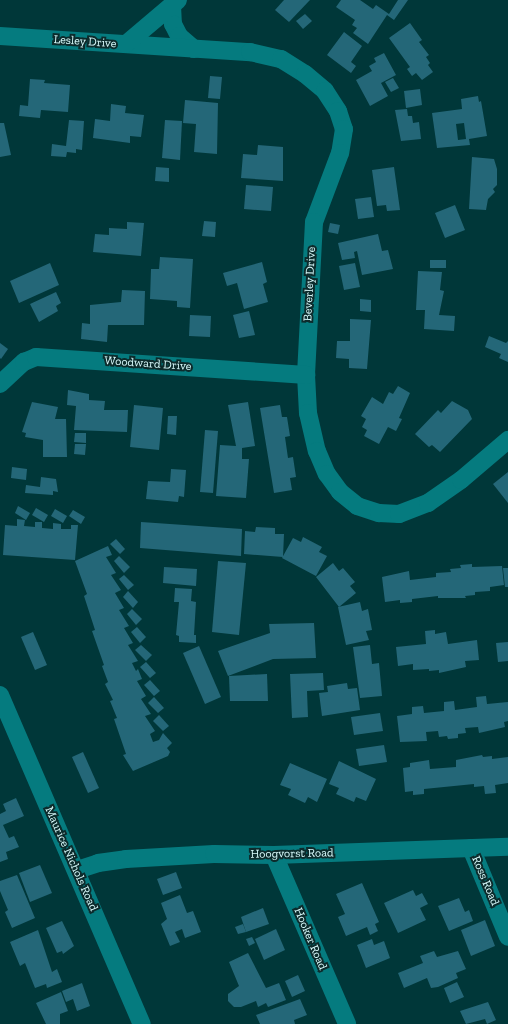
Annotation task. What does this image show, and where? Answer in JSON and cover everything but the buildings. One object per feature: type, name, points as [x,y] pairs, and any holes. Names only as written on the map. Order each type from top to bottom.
[{"type":"street","name":"Lesley Drive","points":[[0,36],[126,44],[175,3]]},
{"type":"street","points":[[175,3],[173,24],[179,36],[194,49]]},
{"type":"street","name":"Beverley Drive","points":[[126,44],[250,52],[281,59],[305,74],[325,91],[338,110],[344,129],[340,153],[314,222],[306,375],[308,413],[317,451],[327,474],[340,492],[357,506],[379,513],[399,514],[428,503],[461,480],[508,440]]},
{"type":"street","name":"Woodward Drive","points":[[0,384],[24,362],[36,357],[306,375]]},
{"type":"street","name":"Maurice Nichols Road","points":[[0,695],[77,870],[142,1024]]},
{"type":"street","name":"Hoogvorst Road","points":[[77,870],[98,863],[126,859],[214,854],[274,855],[508,847]]},
{"type":"street","name":"Ross Road","points":[[471,848],[508,937]]},
{"type":"street","name":"Hooker Road","points":[[274,855],[347,1024]]}]
